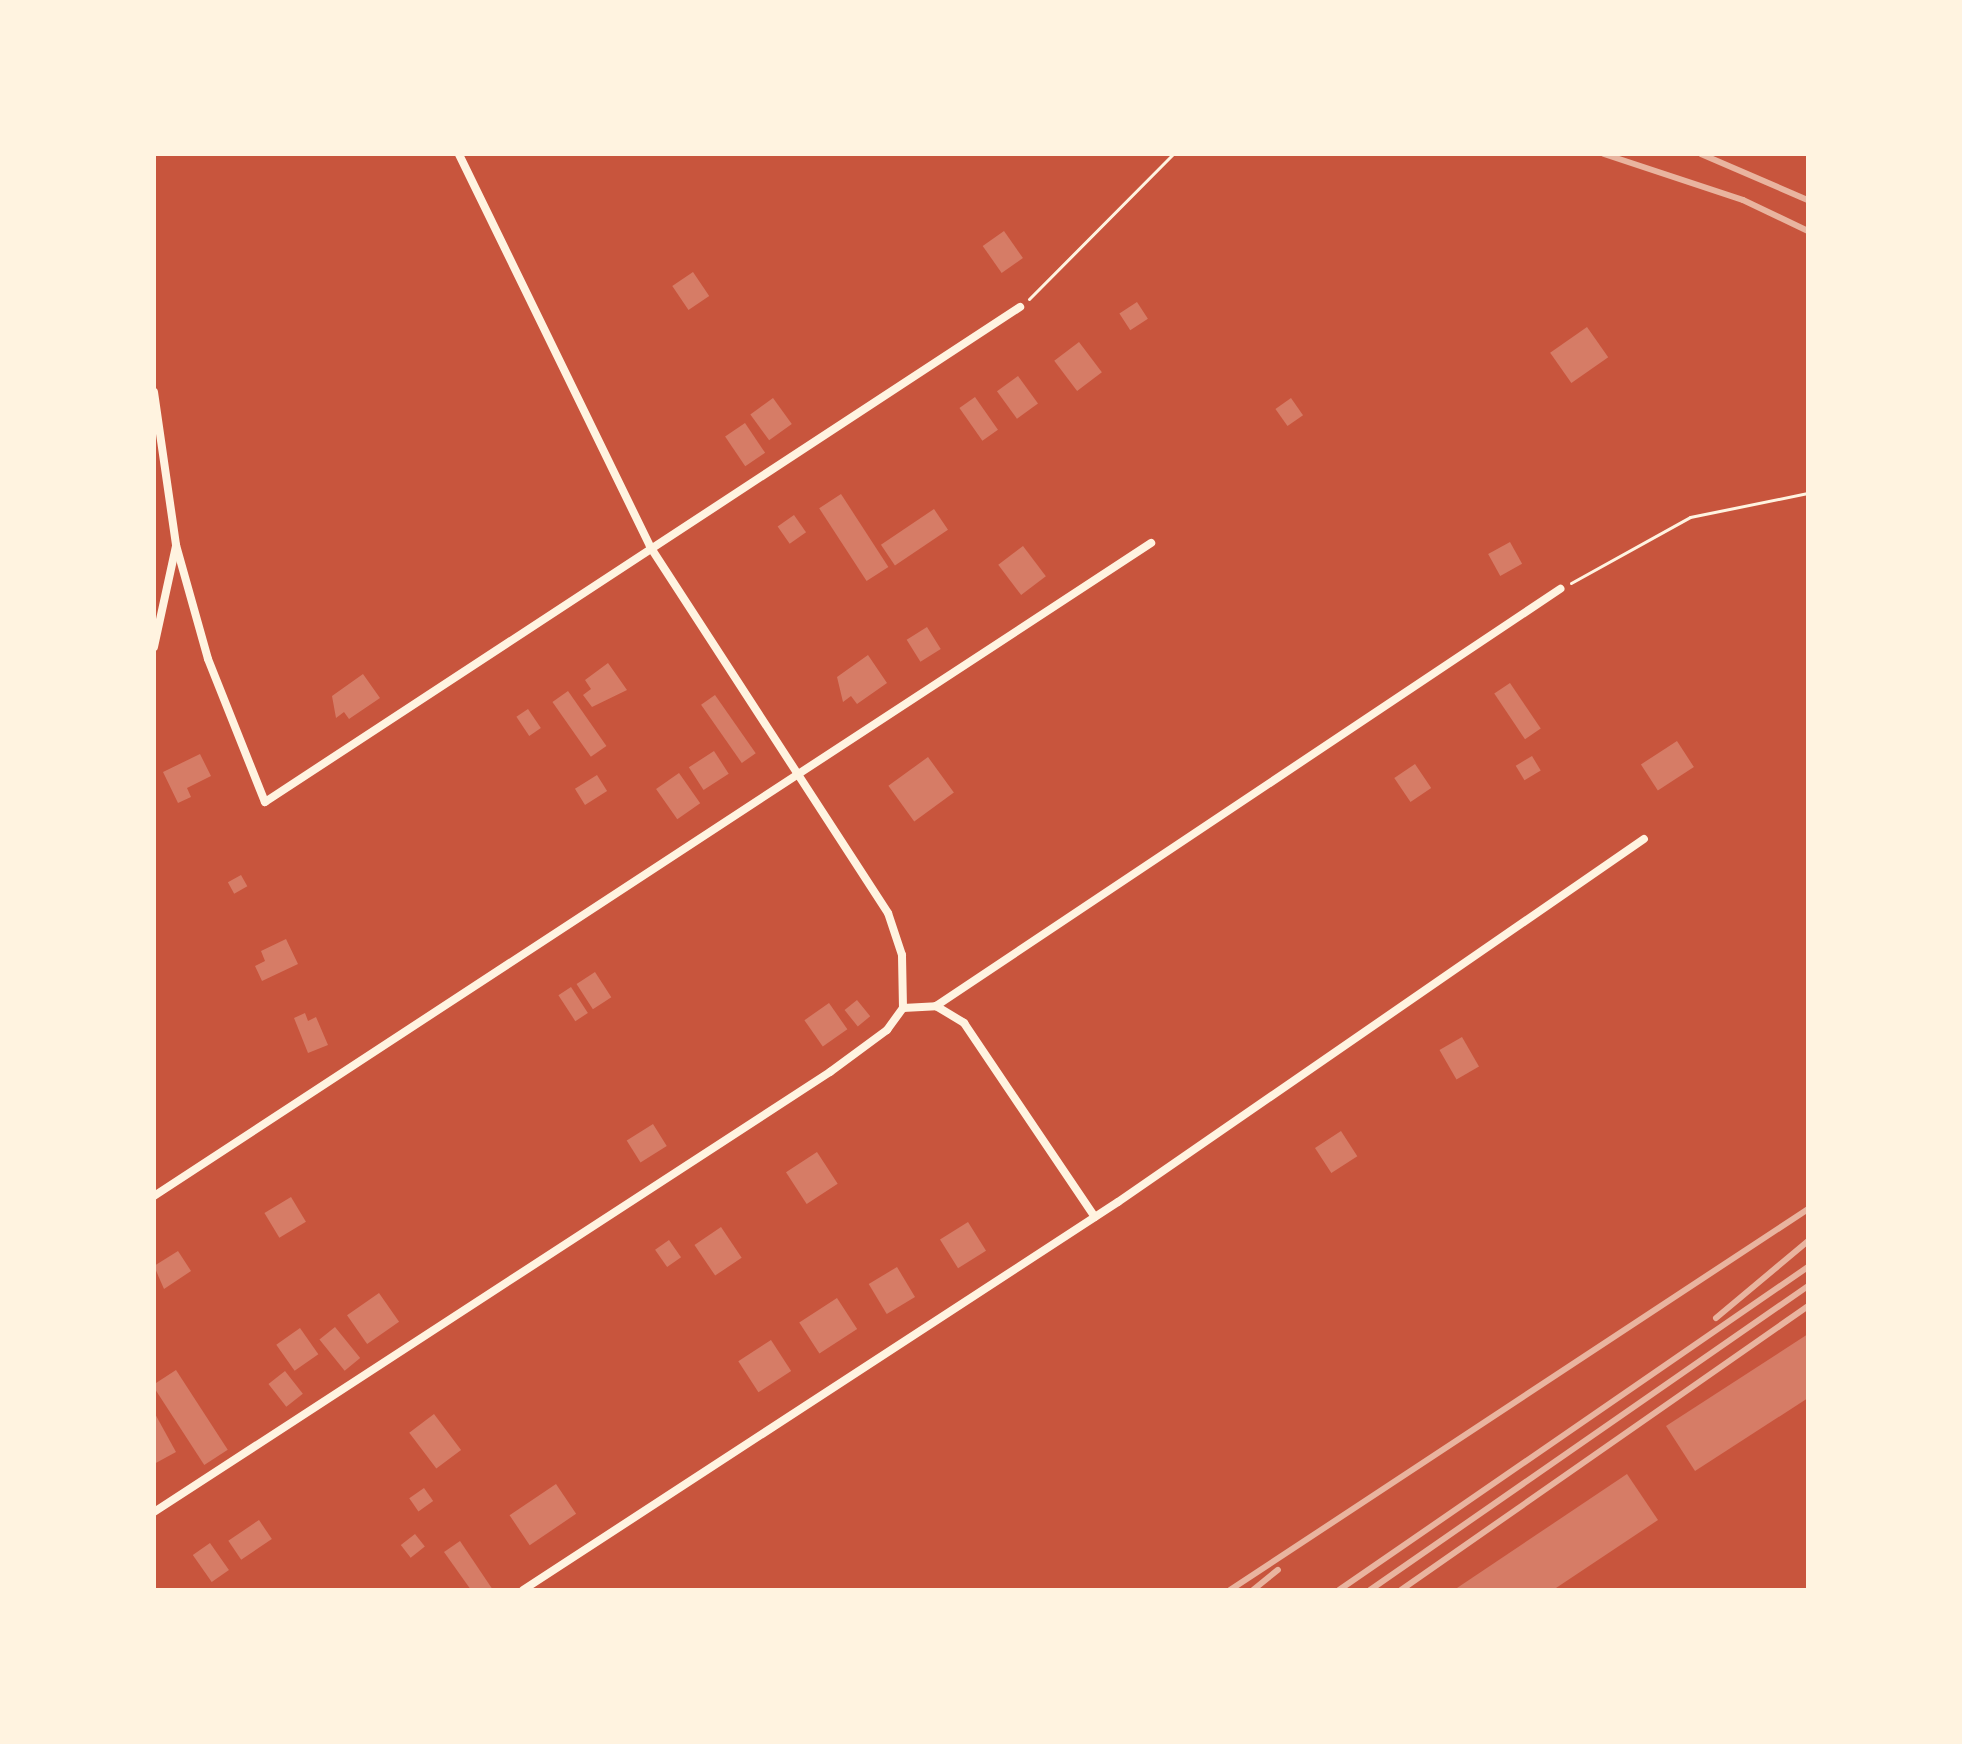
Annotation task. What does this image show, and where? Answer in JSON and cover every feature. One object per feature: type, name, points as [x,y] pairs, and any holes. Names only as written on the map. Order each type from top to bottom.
[{"type":"street","points":[[154,1512],[830,1072],[887,1030],[903,1008],[902,955],[888,913],[795,777],[650,546],[459,154]]},
{"type":"street","points":[[154,392],[176,545],[208,659],[265,802],[650,546],[1020,307]]},
{"type":"street","points":[[154,1196],[1151,543]]},
{"type":"street","points":[[154,647],[176,545]]},
{"type":"street","points":[[903,1008],[936,1006],[1560,589]]},
{"type":"street","points":[[523,1590],[1095,1217],[1644,839]]},
{"type":"street","points":[[936,1006],[964,1023],[1095,1217]]},
{"type":"path","points":[[1020,307],[1173,154]]},
{"type":"path","points":[[1560,589],[1690,517],[1808,493]]},
{"type":"building","points":[[1004,231],[1023,258],[1002,273],[983,246]]},
{"type":"building","points":[[693,272],[709,296],[688,310],[672,286]]},
{"type":"building","points":[[1137,302],[1148,319],[1130,330],[1119,313]]},
{"type":"building","points":[[1587,327],[1608,357],[1571,383],[1550,353]]},
{"type":"building","points":[[1079,342],[1102,372],[1077,391],[1054,361]]},
{"type":"building","points":[[1018,376],[1038,404],[1017,419],[997,391]]},
{"type":"building","points":[[975,397],[998,430],[982,441],[959,408]]},
{"type":"building","points":[[773,398],[792,424],[769,440],[750,414]]},
{"type":"building","points":[[1291,398],[1303,415],[1287,426],[1275,409]]},
{"type":"building","points":[[745,423],[765,453],[745,466],[725,436]]},
{"type":"building","points":[[841,494],[888,567],[867,581],[819,508]]},
{"type":"building","points":[[934,509],[948,530],[895,566],[881,545]]},
{"type":"building","points":[[794,515],[806,532],[790,544],[778,526]]},
{"type":"building","points":[[1510,542],[1522,564],[1500,576],[1488,554]]},
{"type":"building","points":[[1023,546],[1046,576],[1021,595],[998,565]]},
{"type":"building","points":[[927,627],[941,649],[920,662],[907,640]]},
{"type":"building","points":[[868,655],[887,683],[857,704],[851,696],[843,702],[837,677]]},
{"type":"building","points":[[608,663],[627,690],[592,707],[583,695],[591,689],[585,680]]},
{"type":"building","points":[[363,674],[380,698],[349,719],[344,712],[336,718],[332,696]]},
{"type":"building","points":[[1510,683],[1541,729],[1525,739],[1494,694]]},
{"type":"building","points":[[568,691],[606,746],[591,757],[552,702]]},
{"type":"building","points":[[715,695],[756,753],[742,763],[701,705]]},
{"type":"building","points":[[528,709],[541,728],[529,736],[516,717]]},
{"type":"building","points":[[1677,741],[1694,767],[1658,790],[1641,764]]},
{"type":"building","points":[[714,751],[729,774],[704,790],[689,767]]},
{"type":"building","points":[[200,754],[211,776],[187,788],[191,797],[178,803],[163,772]]},
{"type":"building","points":[[1532,756],[1541,771],[1524,780],[1516,766]]},
{"type":"building","points":[[928,757],[954,793],[914,821],[888,786]]},
{"type":"building","points":[[1415,764],[1431,788],[1410,802],[1394,778]]},
{"type":"building","points":[[679,773],[700,803],[677,819],[656,789]]},
{"type":"building","points":[[597,775],[607,791],[585,805],[575,789]]},
{"type":"building","points":[[241,875],[247,886],[234,894],[228,882]]},
{"type":"building","points":[[286,939],[298,964],[262,981],[255,966],[265,961],[261,951]]},
{"type":"building","points":[[595,972],[611,997],[593,1009],[577,984]]},
{"type":"building","points":[[571,987],[588,1013],[575,1021],[558,995]]},
{"type":"building","points":[[857,1000],[870,1016],[858,1026],[845,1010]]},
{"type":"building","points":[[829,1003],[847,1029],[823,1046],[804,1020]]},
{"type":"building","points":[[305,1013],[308,1021],[316,1017],[328,1045],[308,1053],[294,1018]]},
{"type":"building","points":[[1462,1037],[1479,1066],[1456,1079],[1439,1050]]},
{"type":"building","points":[[653,1124],[667,1146],[640,1162],[627,1140]]},
{"type":"building","points":[[1341,1131],[1357,1156],[1331,1173],[1315,1148]]},
{"type":"building","points":[[817,1152],[838,1184],[807,1204],[786,1172]]},
{"type":"building","points":[[291,1197],[306,1222],[279,1238],[264,1213]]},
{"type":"building","points":[[968,1222],[986,1251],[958,1268],[940,1239]]},
{"type":"building","points":[[721,1227],[742,1258],[715,1276],[694,1245]]},
{"type":"building","points":[[669,1240],[681,1257],[667,1267],[655,1250]]},
{"type":"building","points":[[178,1251],[191,1271],[164,1289],[154,1266]]},
{"type":"building","points":[[897,1267],[915,1297],[887,1314],[869,1284]]},
{"type":"building","points":[[379,1293],[399,1322],[367,1344],[347,1315]]},
{"type":"building","points":[[837,1298],[857,1329],[819,1354],[799,1323]]},
{"type":"building","points":[[335,1327],[360,1358],[345,1371],[319,1340]]},
{"type":"building","points":[[300,1328],[318,1354],[295,1371],[276,1345]]},
{"type":"building","points":[[1808,1334],[1808,1398],[1695,1471],[1666,1426]]},
{"type":"building","points":[[771,1340],[791,1371],[758,1392],[738,1361]]},
{"type":"building","points":[[176,1370],[228,1450],[204,1465],[154,1388],[154,1384]]},
{"type":"building","points":[[285,1371],[303,1394],[286,1407],[268,1384]]},
{"type":"building","points":[[154,1412],[176,1452],[154,1464]]},
{"type":"building","points":[[434,1414],[461,1450],[436,1469],[409,1433]]},
{"type":"building","points":[[1627,1474],[1658,1520],[1553,1590],[1454,1590]]},
{"type":"building","points":[[556,1484],[576,1514],[530,1545],[510,1515]]},
{"type":"building","points":[[424,1488],[433,1501],[418,1511],[409,1498]]},
{"type":"building","points":[[259,1520],[272,1539],[241,1560],[228,1541]]},
{"type":"building","points":[[415,1534],[425,1547],[411,1558],[401,1545]]},
{"type":"building","points":[[460,1541],[493,1590],[471,1590],[444,1552]]},
{"type":"building","points":[[210,1543],[229,1570],[212,1582],[193,1555]]},
{"type":"railway","points":[[1604,154],[1743,200],[1808,231]]},
{"type":"railway","points":[[1701,154],[1808,200]]},
{"type":"railway","points":[[1230,1590],[1808,1209]]},
{"type":"railway","points":[[1716,1318],[1808,1241]]},
{"type":"railway","points":[[1339,1590],[1808,1267]]},
{"type":"railway","points":[[1370,1590],[1808,1286]]},
{"type":"railway","points":[[1401,1590],[1808,1306]]},
{"type":"railway","points":[[1253,1590],[1278,1570]]}]
